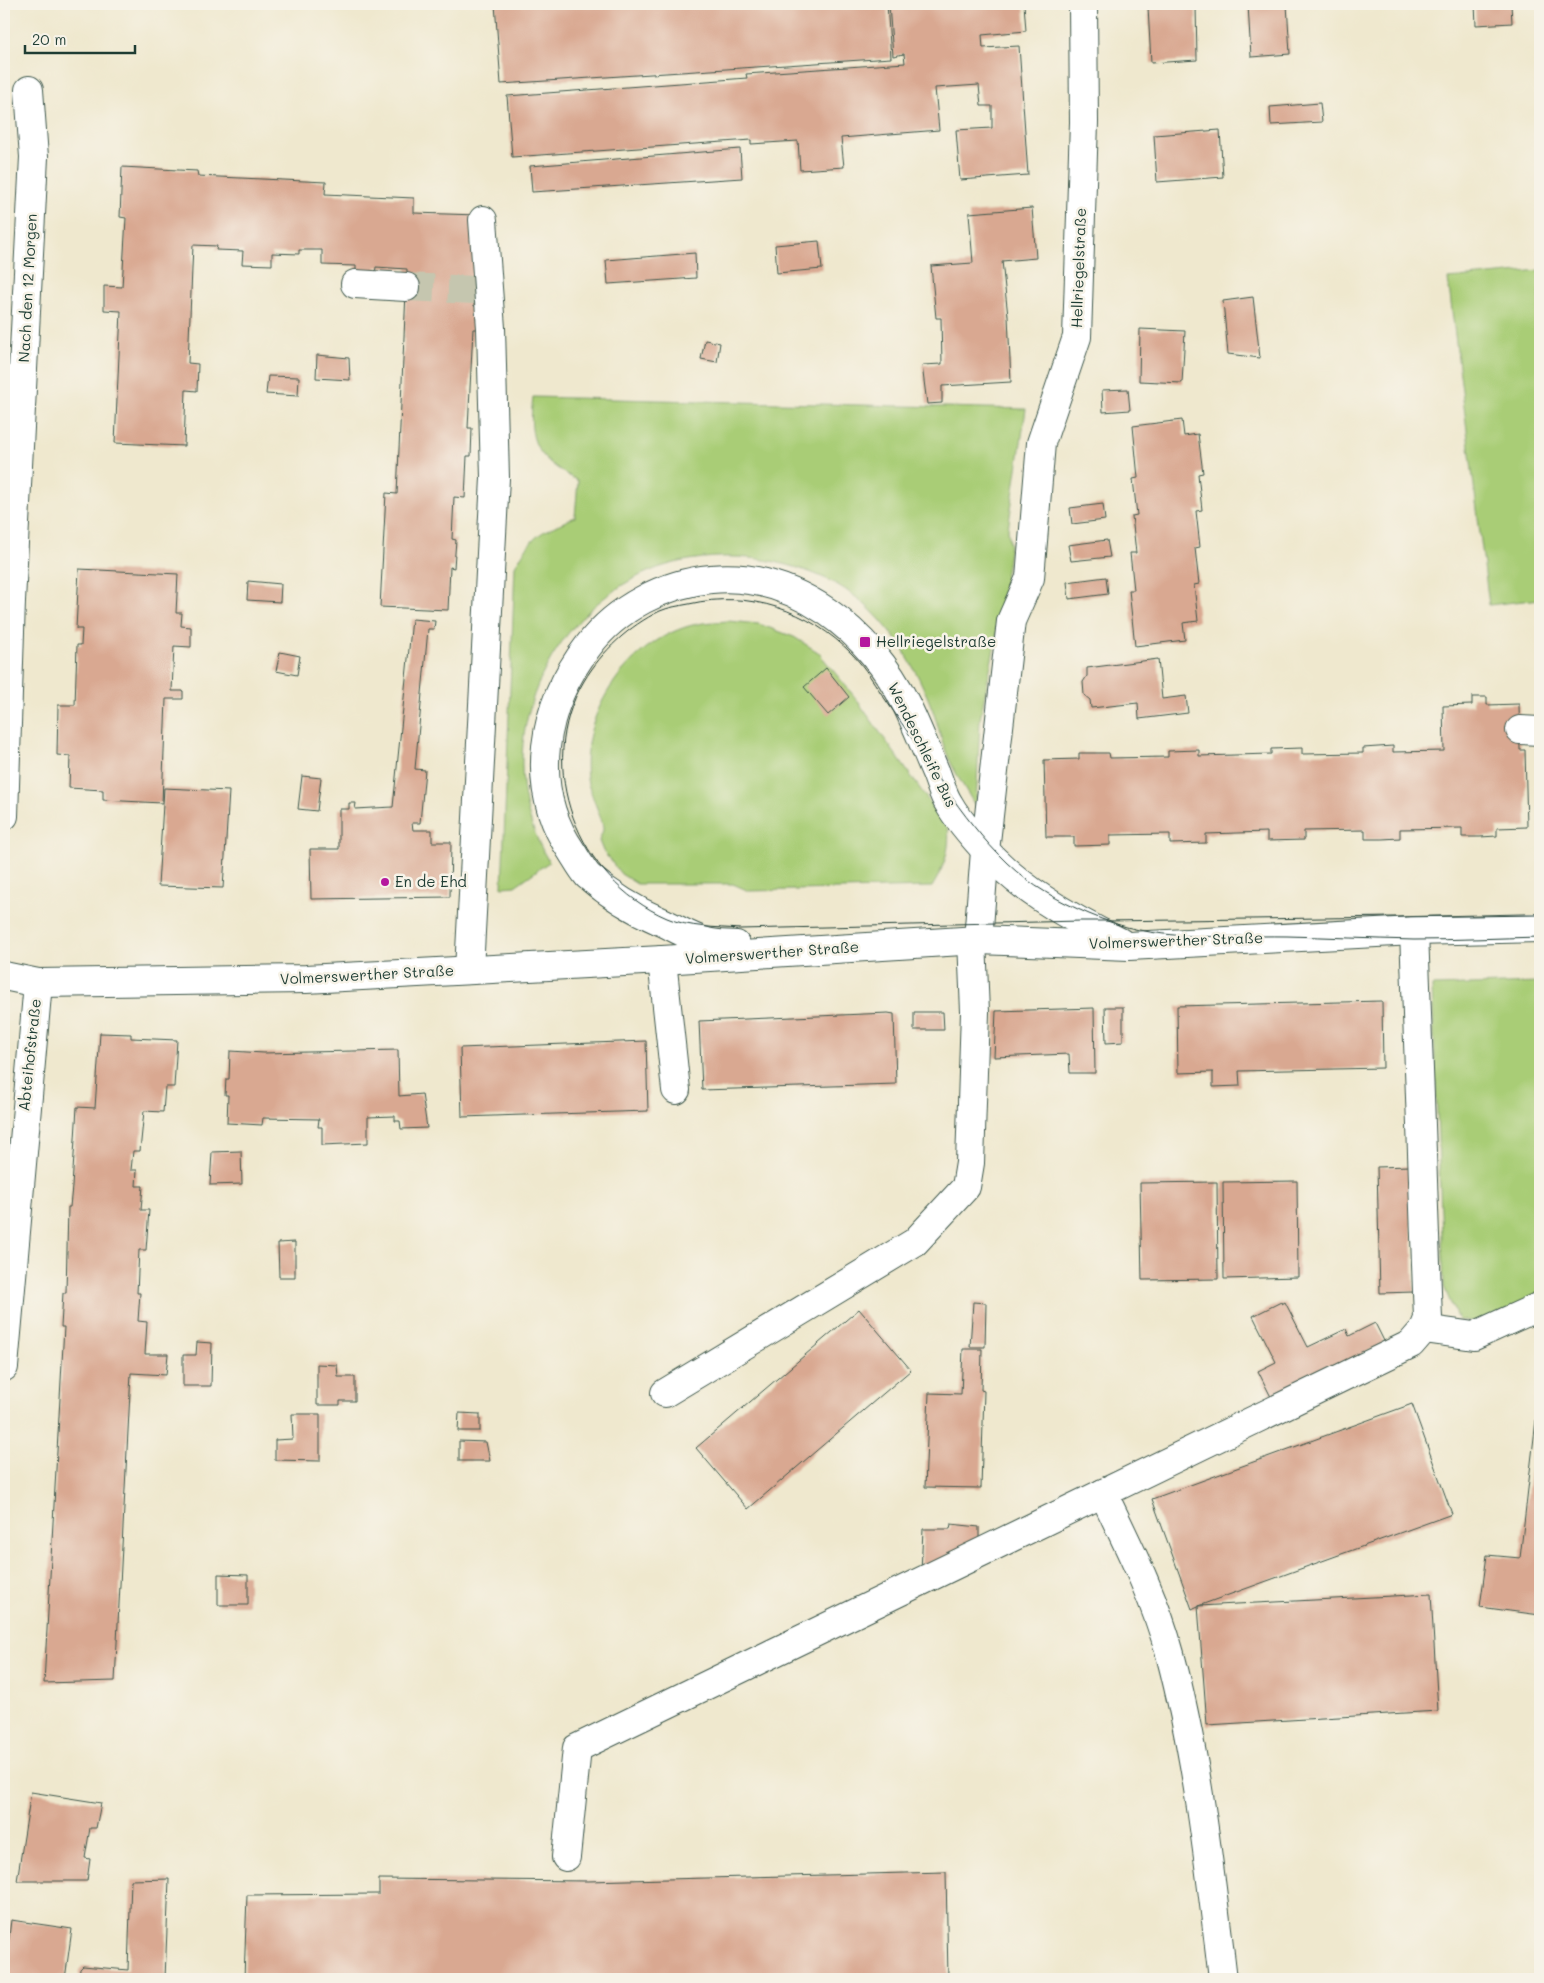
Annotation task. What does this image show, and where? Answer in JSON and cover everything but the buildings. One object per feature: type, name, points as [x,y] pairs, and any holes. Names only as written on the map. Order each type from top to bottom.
[{"type":"street","name":"Hellriegelstraße","points":[[665,1393],[915,1242],[966,1187],[970,1163],[975,1012],[975,940],[1011,621],[1030,578],[1041,443],[1077,337],[1084,122],[1083,4]]},
{"type":"street","name":"Nach den 12 Morgen","points":[[4,816],[10,513],[34,157],[29,90]]},
{"type":"street","points":[[469,970],[495,478],[482,290],[484,220]]},
{"type":"street","points":[[355,284],[406,287]]},
{"type":"street","name":"Wendeschleife Bus","points":[[812,951],[707,942],[630,908],[587,874],[559,834],[547,794],[544,749],[556,704],[568,677],[590,644],[617,618],[642,600],[666,589],[697,580],[727,577],[759,581],[812,602],[837,617],[886,670],[905,701],[948,804],[985,851],[1013,880],[1098,931],[1129,946]]},
{"type":"street","name":"Volmerswerther Straße","points":[[4,976],[38,982],[306,979],[662,960],[975,940],[1129,946],[1414,931],[1540,928]]},
{"type":"street","points":[[566,1857],[577,1748],[1411,1344],[1424,1328],[1428,1319],[1414,931]]},
{"type":"street","points":[[662,960],[676,1090]]},
{"type":"street","name":"Abteihofstraße","points":[[4,1367],[38,982]]},
{"type":"street","points":[[1424,1328],[1474,1336],[1540,1306]]},
{"type":"street","points":[[1103,1493],[1141,1573],[1170,1652],[1208,1851],[1223,1979]]},
{"type":"green space","points":[[1540,270],[1540,599],[1489,605],[1448,279]]},
{"type":"green space","points":[[533,397],[1026,409],[1008,529],[1010,545],[995,644],[980,719],[976,807],[950,761],[927,695],[911,663],[891,633],[867,606],[844,589],[816,574],[785,564],[739,557],[702,558],[684,561],[649,571],[633,579],[598,603],[569,632],[546,667],[531,704],[523,743],[523,784],[532,824],[549,862],[515,886],[502,887],[515,566],[528,546],[539,535],[575,517],[578,481],[553,465],[538,448],[532,427]]},
{"type":"green space","points":[[728,621],[759,624],[794,637],[818,652],[854,696],[948,828],[949,836],[945,859],[932,887],[749,891],[733,884],[637,884],[621,874],[603,851],[599,841],[603,826],[587,779],[587,754],[592,728],[601,704],[614,682],[631,662],[651,645],[673,632],[697,624]]},
{"type":"green space","points":[[1540,983],[1540,1295],[1478,1324],[1458,1320],[1444,1287],[1432,986]]},
{"type":"tunnel","points":[[406,287],[475,290]]},
{"type":"tram line","points":[[1540,915],[1106,921],[1081,921],[740,929],[685,924],[667,918],[636,900],[609,877],[588,849],[573,817],[564,783],[563,749],[569,714],[584,681],[599,660],[617,640],[649,617],[667,609],[711,600],[756,602],[777,607],[797,615],[817,626],[852,654],[870,677],[958,806],[990,845],[1007,863],[1036,886],[1089,914],[1115,924],[1139,930],[1186,936],[1287,936],[1414,940],[1540,937]]},
{"type":"place","name":"Hellriegelstraße","points":[[865,642]]},
{"type":"place","name":"En de Ehd","points":[[385,882]]}]
